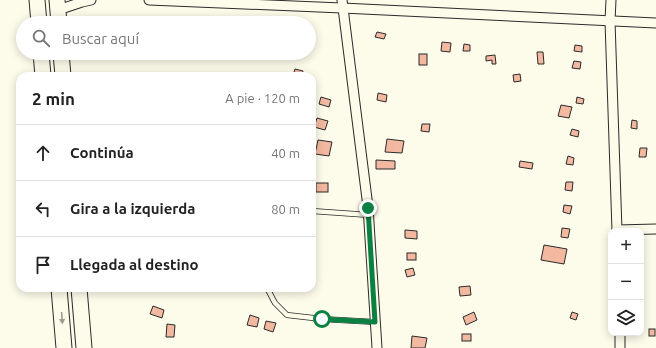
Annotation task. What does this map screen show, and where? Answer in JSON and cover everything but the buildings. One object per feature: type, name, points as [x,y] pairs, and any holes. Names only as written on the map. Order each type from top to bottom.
[{"type":"highway","points":[[37,0],[38,16]]},
{"type":"highway","points":[[42,60],[43,72]]},
{"type":"highway","points":[[62,60],[63,72]]},
{"type":"highway","points":[[59,292],[64,348]]},
{"type":"highway","points":[[79,292],[84,348]]},
{"type":"street","points":[[58,11],[91,0]]},
{"type":"street","points":[[149,0],[342,4],[656,24]]},
{"type":"street","points":[[611,0],[610,21],[616,228]]},
{"type":"street","points":[[342,4],[369,215],[377,348]]},
{"type":"street","points":[[644,229],[656,229]]},
{"type":"street","points":[[620,336],[620,348]]},
{"type":"lane","points":[[316,210],[369,215]]},
{"type":"lane","points":[[269,292],[275,303],[287,315],[322,319],[375,322]]},
{"type":"route","points":[[322,319],[375,322],[368,208]]}]
